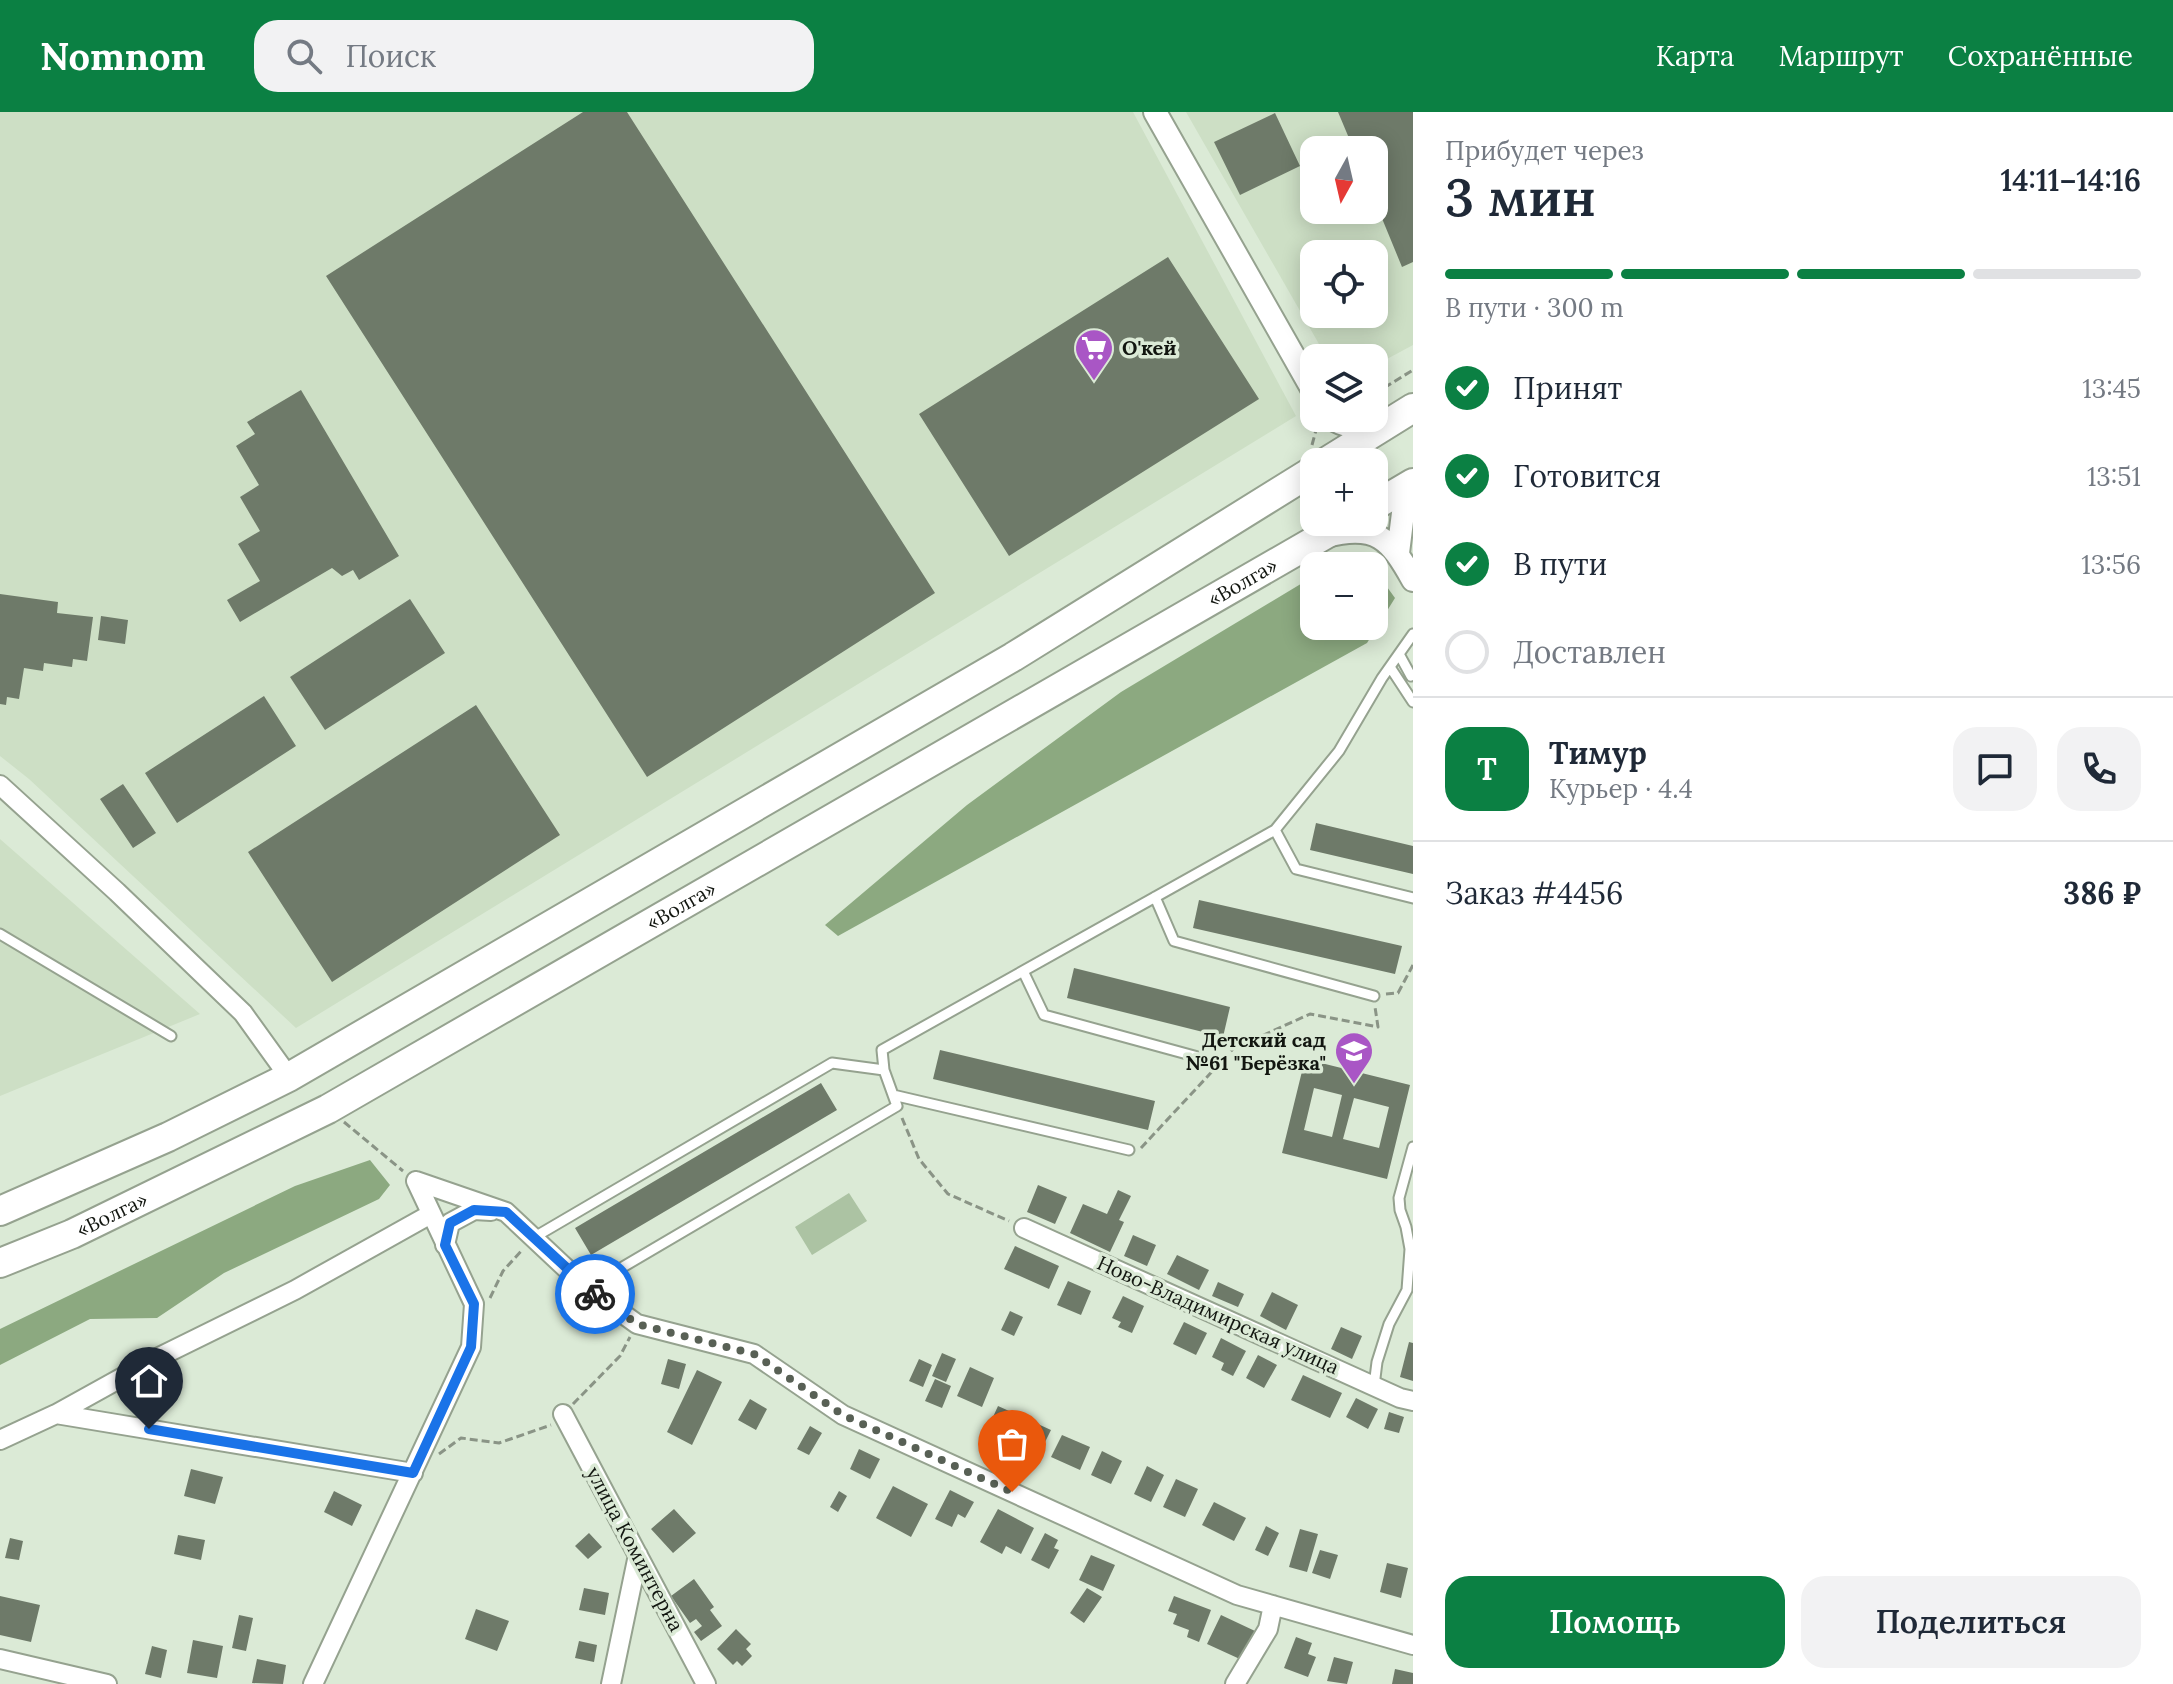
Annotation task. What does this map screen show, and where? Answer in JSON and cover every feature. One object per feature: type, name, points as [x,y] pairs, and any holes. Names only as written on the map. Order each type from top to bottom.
[{"type":"highway","points":[[1388,423],[1413,408]]},
{"type":"highway","points":[[1347,448],[1372,432]]},
{"type":"highway","points":[[0,1211],[168,1137],[289,1077],[1013,657],[1300,478]]},
{"type":"highway","points":[[1388,498],[1413,484]]},
{"type":"highway","name":"«Волга»","points":[[0,1263],[72,1234],[328,1109],[1322,537]]},
{"type":"street","points":[[1155,112],[1300,367]]},
{"type":"street","points":[[1398,553],[1404,505],[1413,484]]},
{"type":"street","points":[[1322,537],[1343,532],[1382,537],[1398,553],[1411,577]]},
{"type":"street","points":[[0,785],[243,1013],[289,1077]]},
{"type":"street","points":[[416,1181],[506,1212],[587,1288],[637,1324],[754,1354],[843,1415],[1237,1595],[1413,1645]]},
{"type":"street","points":[[313,1684],[471,1347],[474,1304],[416,1181]]},
{"type":"street","points":[[445,1245],[450,1223],[474,1210],[506,1212]]},
{"type":"street","points":[[0,1440],[295,1290],[431,1214]]},
{"type":"street","name":"Ново-Владимирская улица","points":[[1024,1228],[1400,1398],[1413,1401]]},
{"type":"street","points":[[56,1414],[413,1473]]},
{"type":"street","name":"улица Коминтерна","points":[[563,1414],[706,1684]]},
{"type":"street","points":[[611,1684],[638,1555]]},
{"type":"street","points":[[1235,1684],[1268,1629],[1273,1605]]},
{"type":"street","points":[[0,1659],[107,1684]]},
{"type":"lane","points":[[587,1288],[897,1106],[884,1070],[882,1050],[1275,830],[1339,751],[1359,714],[1413,634]]},
{"type":"lane","points":[[1399,654],[1413,675]]},
{"type":"lane","points":[[1390,667],[1413,702]]},
{"type":"lane","points":[[1275,830],[1296,869],[1413,898]]},
{"type":"lane","points":[[1155,897],[1174,941],[1374,996]]},
{"type":"lane","points":[[0,934],[171,1036]]},
{"type":"lane","points":[[1023,971],[1044,1015],[1198,1057]]},
{"type":"lane","points":[[533,1238],[832,1063],[884,1070]]},
{"type":"lane","points":[[893,1095],[1129,1150]]},
{"type":"lane","points":[[1374,1386],[1377,1362],[1389,1324],[1407,1290],[1410,1249],[1399,1198],[1413,1147]]},
{"type":"path","points":[[1388,385],[1413,370]]},
{"type":"path","points":[[1129,1150],[1131,1158],[1233,1049],[1310,1014],[1378,1027],[1374,996],[1398,993],[1413,965]]},
{"type":"path","points":[[897,1106],[919,1159],[948,1194],[1024,1228]]},
{"type":"path","points":[[328,1109],[416,1181]]},
{"type":"path","points":[[487,1307],[503,1271],[533,1238]]},
{"type":"path","points":[[413,1473],[461,1438],[499,1443],[557,1424],[620,1356],[637,1324]]},
{"type":"shaded area","points":[[0,112],[1133,112],[1296,416],[296,1028],[29,779],[0,756]]},
{"type":"shaded area","points":[[1186,112],[1413,112],[1413,345],[1388,358],[1388,344],[1319,344],[1310,328],[1388,328],[1388,240],[1300,240],[1300,311]]},
{"type":"shaded area","points":[[0,839],[200,1014],[0,1096]]},
{"type":"shaded area","points":[[849,1193],[867,1221],[812,1255],[795,1227]]},
{"type":"green space","points":[[1300,584],[1300,640],[1369,640],[838,936],[825,925],[967,805],[1121,692]]},
{"type":"green space","points":[[1388,588],[1395,598],[1388,609]]},
{"type":"green space","points":[[370,1160],[390,1185],[379,1199],[224,1273],[157,1318],[90,1319],[0,1365],[0,1329],[295,1186]]},
{"type":"building","points":[[583,112],[627,112],[935,593],[647,777],[326,276]]},
{"type":"building","points":[[1338,112],[1413,112],[1413,262],[1402,267],[1384,224],[1388,224],[1388,136],[1348,136]]},
{"type":"building","points":[[1275,113],[1300,166],[1240,195],[1214,142]]},
{"type":"building","points":[[1168,257],[1259,399],[1009,556],[919,414]]},
{"type":"building","points":[[301,390],[399,556],[359,580],[353,570],[342,576],[332,568],[240,622],[227,600],[260,581],[238,544],[260,531],[240,497],[259,485],[236,446],[255,434],[247,422]]},
{"type":"building","points":[[0,594],[58,602],[57,613],[93,617],[87,661],[73,659],[72,667],[44,663],[43,671],[24,668],[19,699],[7,697],[6,705],[0,704]]},
{"type":"building","points":[[410,599],[445,653],[325,730],[290,677]]},
{"type":"building","points":[[101,616],[128,620],[125,644],[98,640]]},
{"type":"building","points":[[264,696],[296,746],[177,823],[145,773]]},
{"type":"building","points":[[476,705],[560,835],[332,982],[248,852]]},
{"type":"building","points":[[123,784],[156,833],[133,848],[100,799]]},
{"type":"building","points":[[1316,823],[1413,846],[1413,874],[1310,850]]},
{"type":"building","points":[[1199,900],[1402,946],[1395,974],[1193,928]]},
{"type":"building","points":[[1074,968],[1230,1007],[1223,1037],[1067,998]]},
{"type":"building","points":[[940,1050],[1155,1101],[1148,1130],[933,1079]]},
{"type":"building","points":[[1305,1059],[1410,1085],[1387,1179],[1282,1153]],"holes":[[[1314,1088],[1342,1095],[1332,1137],[1304,1130]],[[1354,1098],[1389,1107],[1379,1148],[1343,1139]]]},
{"type":"building","points":[[821,1083],[837,1110],[591,1255],[575,1228]]},
{"type":"building","points":[[1038,1185],[1067,1197],[1055,1224],[1027,1212]]},
{"type":"building","points":[[1118,1190],[1131,1196],[1119,1220],[1124,1222],[1110,1252],[1070,1233],[1083,1204],[1107,1214]]},
{"type":"building","points":[[1133,1235],[1156,1245],[1147,1266],[1124,1256]]},
{"type":"building","points":[[1015,1246],[1059,1266],[1049,1289],[1004,1269]]},
{"type":"building","points":[[1177,1255],[1209,1270],[1199,1290],[1167,1274]]},
{"type":"building","points":[[1068,1281],[1091,1291],[1081,1315],[1057,1305]]},
{"type":"building","points":[[1218,1282],[1244,1294],[1238,1307],[1212,1296]]},
{"type":"building","points":[[1272,1292],[1298,1305],[1286,1330],[1260,1316]]},
{"type":"building","points":[[1123,1296],[1144,1306],[1132,1333],[1118,1327],[1121,1322],[1112,1318]]},
{"type":"building","points":[[1010,1311],[1023,1317],[1014,1336],[1001,1330]]},
{"type":"building","points":[[1184,1322],[1207,1333],[1196,1355],[1173,1344]]},
{"type":"building","points":[[1341,1327],[1362,1336],[1352,1359],[1331,1349]]},
{"type":"building","points":[[1221,1338],[1246,1351],[1233,1376],[1221,1370],[1224,1363],[1212,1357]]},
{"type":"building","points":[[1409,1342],[1413,1343],[1413,1381],[1400,1377]]},
{"type":"building","points":[[942,1353],[956,1359],[946,1382],[932,1376]]},
{"type":"building","points":[[1258,1355],[1277,1365],[1264,1388],[1246,1378]]},
{"type":"building","points":[[668,1359],[686,1364],[679,1389],[661,1384]]},
{"type":"building","points":[[919,1359],[932,1365],[923,1387],[909,1381]]},
{"type":"building","points":[[970,1367],[994,1378],[982,1407],[957,1396]]},
{"type":"building","points":[[697,1370],[722,1382],[692,1445],[667,1432]]},
{"type":"building","points":[[1303,1375],[1342,1393],[1330,1418],[1291,1400]]},
{"type":"building","points":[[935,1379],[951,1386],[942,1408],[925,1401]]},
{"type":"building","points":[[1356,1398],[1378,1409],[1368,1429],[1346,1417]]},
{"type":"building","points":[[750,1399],[767,1409],[756,1430],[738,1420]]},
{"type":"building","points":[[998,1406],[1018,1415],[1008,1437],[988,1428]]},
{"type":"building","points":[[1389,1412],[1404,1417],[1399,1433],[1384,1429]]},
{"type":"building","points":[[1029,1420],[1051,1430],[1040,1452],[1018,1442]]},
{"type":"building","points":[[810,1426],[822,1433],[809,1455],[797,1449]]},
{"type":"building","points":[[1062,1435],[1090,1447],[1080,1470],[1051,1457]]},
{"type":"building","points":[[859,1449],[880,1459],[870,1479],[850,1469]]},
{"type":"building","points":[[1102,1451],[1122,1461],[1111,1484],[1091,1475]]},
{"type":"building","points":[[1147,1466],[1164,1475],[1151,1502],[1134,1494]]},
{"type":"building","points":[[191,1469],[223,1477],[215,1504],[184,1496]]},
{"type":"building","points":[[1176,1479],[1198,1489],[1185,1517],[1163,1507]]},
{"type":"building","points":[[893,1486],[928,1504],[911,1537],[876,1518]]},
{"type":"building","points":[[950,1490],[974,1502],[965,1518],[958,1514],[952,1527],[935,1519]]},
{"type":"building","points":[[334,1491],[362,1505],[352,1526],[324,1512]]},
{"type":"building","points":[[839,1491],[847,1496],[838,1512],[830,1507]]},
{"type":"building","points":[[1214,1502],[1246,1518],[1234,1541],[1202,1525]]},
{"type":"building","points":[[674,1509],[696,1533],[673,1553],[651,1529]]},
{"type":"building","points":[[998,1509],[1034,1528],[1021,1554],[1006,1546],[1002,1554],[980,1542]]},
{"type":"building","points":[[1266,1526],[1279,1533],[1268,1556],[1255,1550]]},
{"type":"building","points":[[1300,1529],[1318,1534],[1307,1572],[1289,1567]]},
{"type":"building","points":[[589,1533],[602,1547],[588,1559],[575,1546]]},
{"type":"building","points":[[1045,1533],[1058,1540],[1054,1548],[1059,1550],[1049,1569],[1031,1560]]},
{"type":"building","points":[[178,1535],[205,1540],[201,1560],[174,1554]]},
{"type":"building","points":[[10,1538],[23,1541],[19,1560],[5,1558]]},
{"type":"building","points":[[1320,1550],[1338,1555],[1330,1579],[1312,1573]]},
{"type":"building","points":[[1091,1555],[1115,1565],[1103,1591],[1079,1580]]},
{"type":"building","points":[[1387,1563],[1408,1568],[1401,1598],[1380,1592]]},
{"type":"building","points":[[694,1579],[714,1607],[710,1610],[722,1626],[701,1641],[694,1632],[702,1626],[696,1619],[690,1623],[671,1596]]},
{"type":"building","points":[[584,1588],[609,1593],[605,1615],[579,1610]]},
{"type":"building","points":[[1087,1588],[1102,1597],[1084,1623],[1070,1613]]},
{"type":"building","points":[[0,1596],[40,1605],[31,1642],[0,1635]]},
{"type":"building","points":[[1174,1596],[1211,1610],[1199,1642],[1187,1637],[1189,1630],[1173,1624],[1177,1614],[1168,1611]]},
{"type":"building","points":[[476,1609],[509,1621],[497,1651],[465,1639]]},
{"type":"building","points":[[239,1615],[253,1618],[246,1651],[232,1648]]},
{"type":"building","points":[[1221,1615],[1255,1631],[1242,1660],[1207,1644]]},
{"type":"building","points":[[736,1629],[751,1644],[746,1649],[752,1656],[742,1666],[737,1661],[733,1665],[717,1649]]},
{"type":"building","points":[[1296,1637],[1312,1643],[1308,1654],[1316,1657],[1308,1677],[1284,1668]]},
{"type":"building","points":[[193,1640],[223,1646],[217,1678],[187,1673]]},
{"type":"building","points":[[579,1641],[597,1645],[594,1662],[575,1658]]},
{"type":"building","points":[[152,1646],[167,1650],[161,1678],[145,1674]]},
{"type":"building","points":[[1334,1657],[1353,1662],[1347,1684],[1327,1681]]},
{"type":"building","points":[[257,1659],[286,1665],[283,1684],[252,1683]]},
{"type":"building","points":[[1395,1669],[1413,1673],[1413,1684],[1392,1684]]},
{"type":"way so far","points":[[595,1294],[637,1324],[754,1354],[843,1415],[1012,1492]]},
{"type":"place","name":"О'кей","points":[[1094,382]]},
{"type":"place","name":"Детский сад №61 \"Берёзка\"","points":[[1354,1085]]},
{"type":"route","points":[[149,1429],[413,1473],[471,1347],[474,1304],[445,1245],[450,1223],[474,1210],[506,1212],[595,1294]]}]
